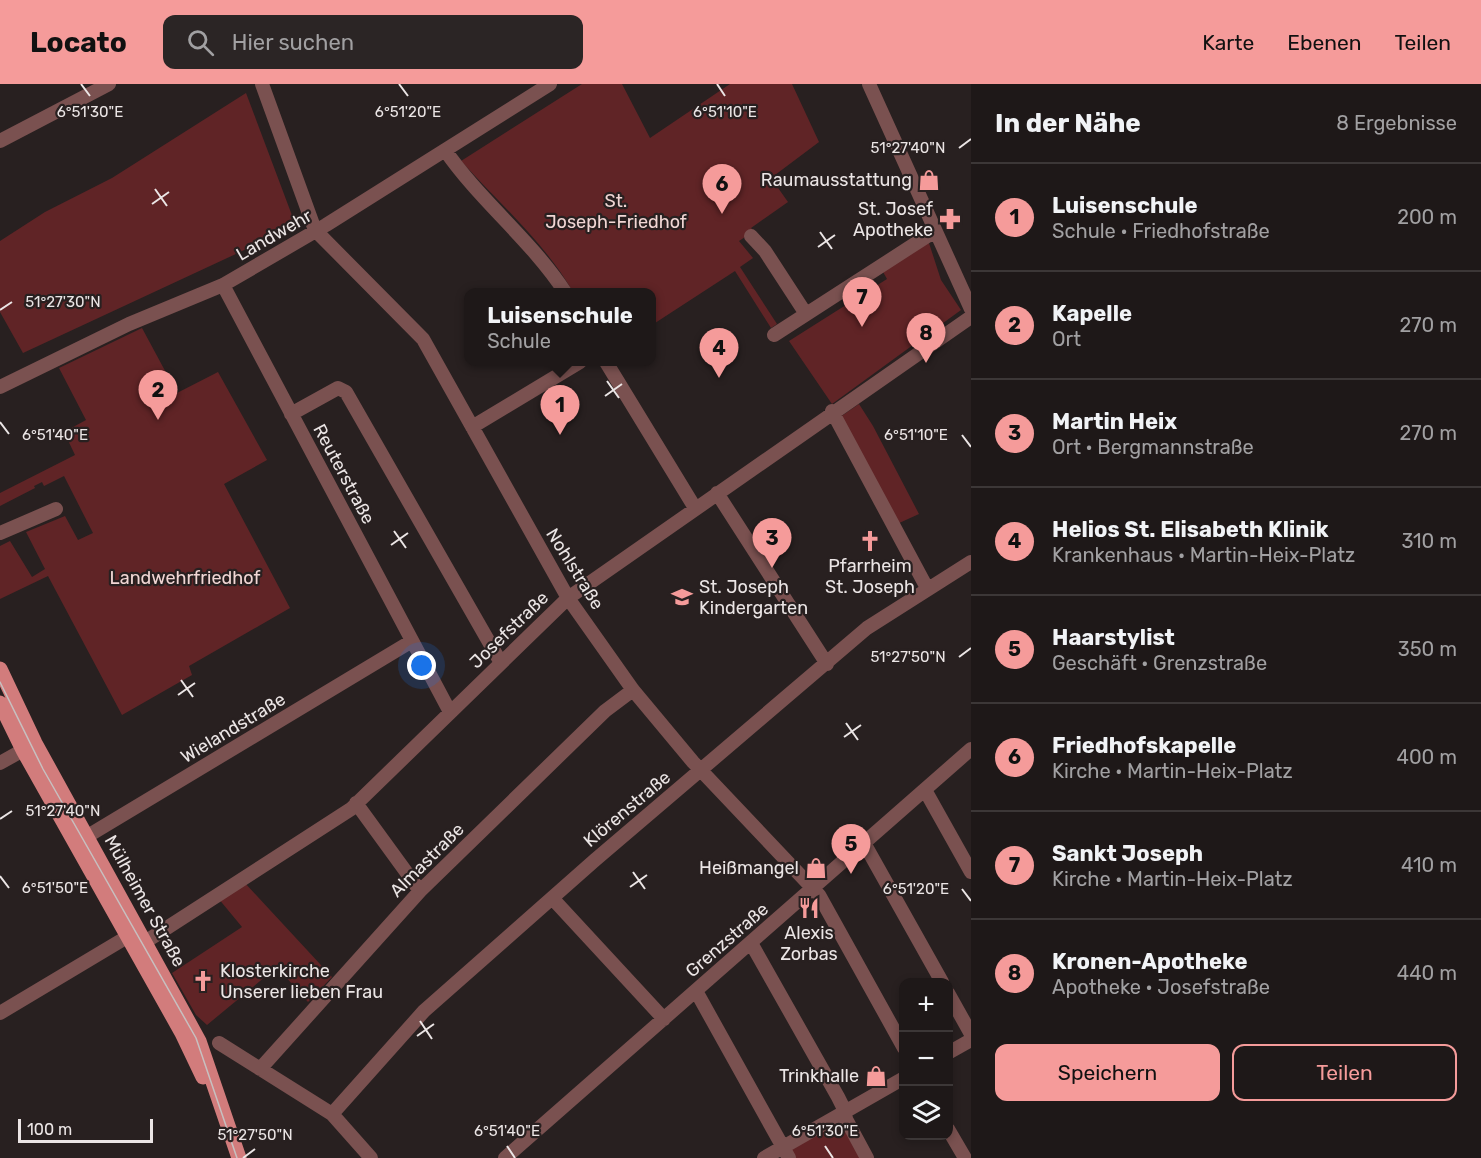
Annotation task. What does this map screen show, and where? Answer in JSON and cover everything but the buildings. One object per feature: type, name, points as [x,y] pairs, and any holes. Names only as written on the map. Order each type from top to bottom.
[{"type":"main road","name":"Mülheimer Straße","points":[[0,669],[29,747],[79,852],[195,1058],[230,1158]]},
{"type":"main road","name":"Mülheimer Straße","points":[[0,703],[86,837],[200,1041],[239,1158]]},
{"type":"street","points":[[0,141],[109,84]]},
{"type":"street","name":"Nohlstraße","points":[[262,84],[315,230],[419,334],[568,598],[633,690],[701,770],[819,895],[899,1041]]},
{"type":"street","name":"Landwehr","points":[[0,387],[129,324],[223,285],[550,84]]},
{"type":"street","points":[[869,84],[971,310]]},
{"type":"street","points":[[445,150],[460,172],[549,269],[562,288]]},
{"type":"street","points":[[774,335],[935,231]]},
{"type":"street","points":[[751,236],[765,251],[806,314]]},
{"type":"street","name":"Reuterstraße","points":[[223,285],[450,712]]},
{"type":"street","name":"Josefstraße","points":[[145,942],[312,835],[356,803],[568,598],[971,310]]},
{"type":"street","points":[[472,427],[573,366]]},
{"type":"street","points":[[609,366],[695,507]]},
{"type":"street","points":[[291,414],[338,388],[346,392],[501,663]]},
{"type":"street","points":[[832,411],[927,588]]},
{"type":"street","points":[[717,493],[827,664]]},
{"type":"street","points":[[0,533],[56,509]]},
{"type":"street","name":"Klörenstraße","points":[[332,1114],[424,1011],[553,899],[569,882],[878,620],[909,603],[927,588],[971,562]]},
{"type":"street","name":"Wielandstraße","points":[[86,837],[412,641]]},
{"type":"street","name":"Almastraße","points":[[260,1069],[420,891],[605,711],[633,690]]},
{"type":"street","points":[[0,763],[29,747]]},
{"type":"street","name":"Grenzstraße","points":[[506,1158],[971,749]]},
{"type":"street","points":[[925,790],[971,872]]},
{"type":"street","points":[[356,803],[420,891]]},
{"type":"street","points":[[79,852],[86,837]]},
{"type":"street","points":[[864,843],[940,978]]},
{"type":"street","points":[[553,899],[664,1019]]},
{"type":"street","points":[[0,1013],[127,938],[145,942]]},
{"type":"street","points":[[751,943],[845,1111],[846,1119],[867,1158]]},
{"type":"street","points":[[696,991],[786,1152]]},
{"type":"street","points":[[953,1002],[971,1034]]},
{"type":"street","points":[[953,1050],[971,1040]]},
{"type":"street","points":[[219,1043],[332,1114],[371,1158]]},
{"type":"street","points":[[764,1158],[786,1152],[845,1111],[899,1080]]},
{"type":"street","points":[[953,1138],[965,1158]]},
{"type":"green space","name":"St. Joseph-Friedhof","points":[[582,84],[622,84],[650,138],[730,84],[792,84],[819,142],[771,178],[788,202],[751,228],[754,231],[739,241],[753,258],[740,267],[777,324],[771,328],[735,271],[656,322],[656,288],[571,288],[535,240],[461,161]]},
{"type":"green space","points":[[246,93],[296,226],[23,353],[0,312],[0,241],[45,212],[112,178]]},
{"type":"green space","points":[[928,240],[941,280],[961,310],[832,404],[789,341],[887,279],[882,270]]},
{"type":"green space","name":"Landwehrfriedhof","points":[[142,328],[177,393],[218,372],[267,460],[224,484],[290,608],[189,666],[192,675],[122,715],[48,576],[0,599],[0,546],[10,541],[32,577],[45,569],[26,532],[65,516],[78,540],[93,533],[64,476],[44,486],[42,482],[0,506],[0,493],[75,455],[64,432],[86,420],[59,368]]},
{"type":"green space","points":[[859,404],[919,514],[897,524],[840,417]]},
{"type":"green space","name":"Klosterkirche Unserer lieben Frau","points":[[244,882],[332,977],[308,1002],[277,967],[207,1025],[196,1015],[172,973],[242,927],[218,898]]},
{"type":"green space","points":[[845,1111],[867,1158],[789,1158],[783,1147]]},
{"type":"tram line","points":[[0,682],[43,769],[196,1038],[237,1158]]},
{"type":"place","name":"Raumausstattung","points":[[929,180]]},
{"type":"place","name":"Friedhofskapelle","points":[[722,214]]},
{"type":"place","name":"St. Josef Apotheke","points":[[950,219]]},
{"type":"place","name":"Sankt Joseph","points":[[862,327]]},
{"type":"place","name":"Kronen-Apotheke","points":[[926,363]]},
{"type":"place","name":"Helios St. Elisabeth Klinik","points":[[719,378]]},
{"type":"place","name":"Kapelle","points":[[158,420]]},
{"type":"place","name":"Luisenschule","points":[[560,435]]},
{"type":"place","name":"Pfarrheim St. Joseph","points":[[870,541]]},
{"type":"place","name":"Martin Heix","points":[[772,568]]},
{"type":"place","name":"St. Joseph Kindergarten","points":[[682,597]]},
{"type":"place","name":"Heißmangel","points":[[816,868]]},
{"type":"place","name":"Haarstylist","points":[[851,874]]},
{"type":"place","name":"Alexis Zorbas","points":[[809,908]]},
{"type":"place","name":"Klosterkirche Unserer lieben Frau","points":[[203,981]]},
{"type":"place","name":"Trinkhalle","points":[[876,1076]]}]
